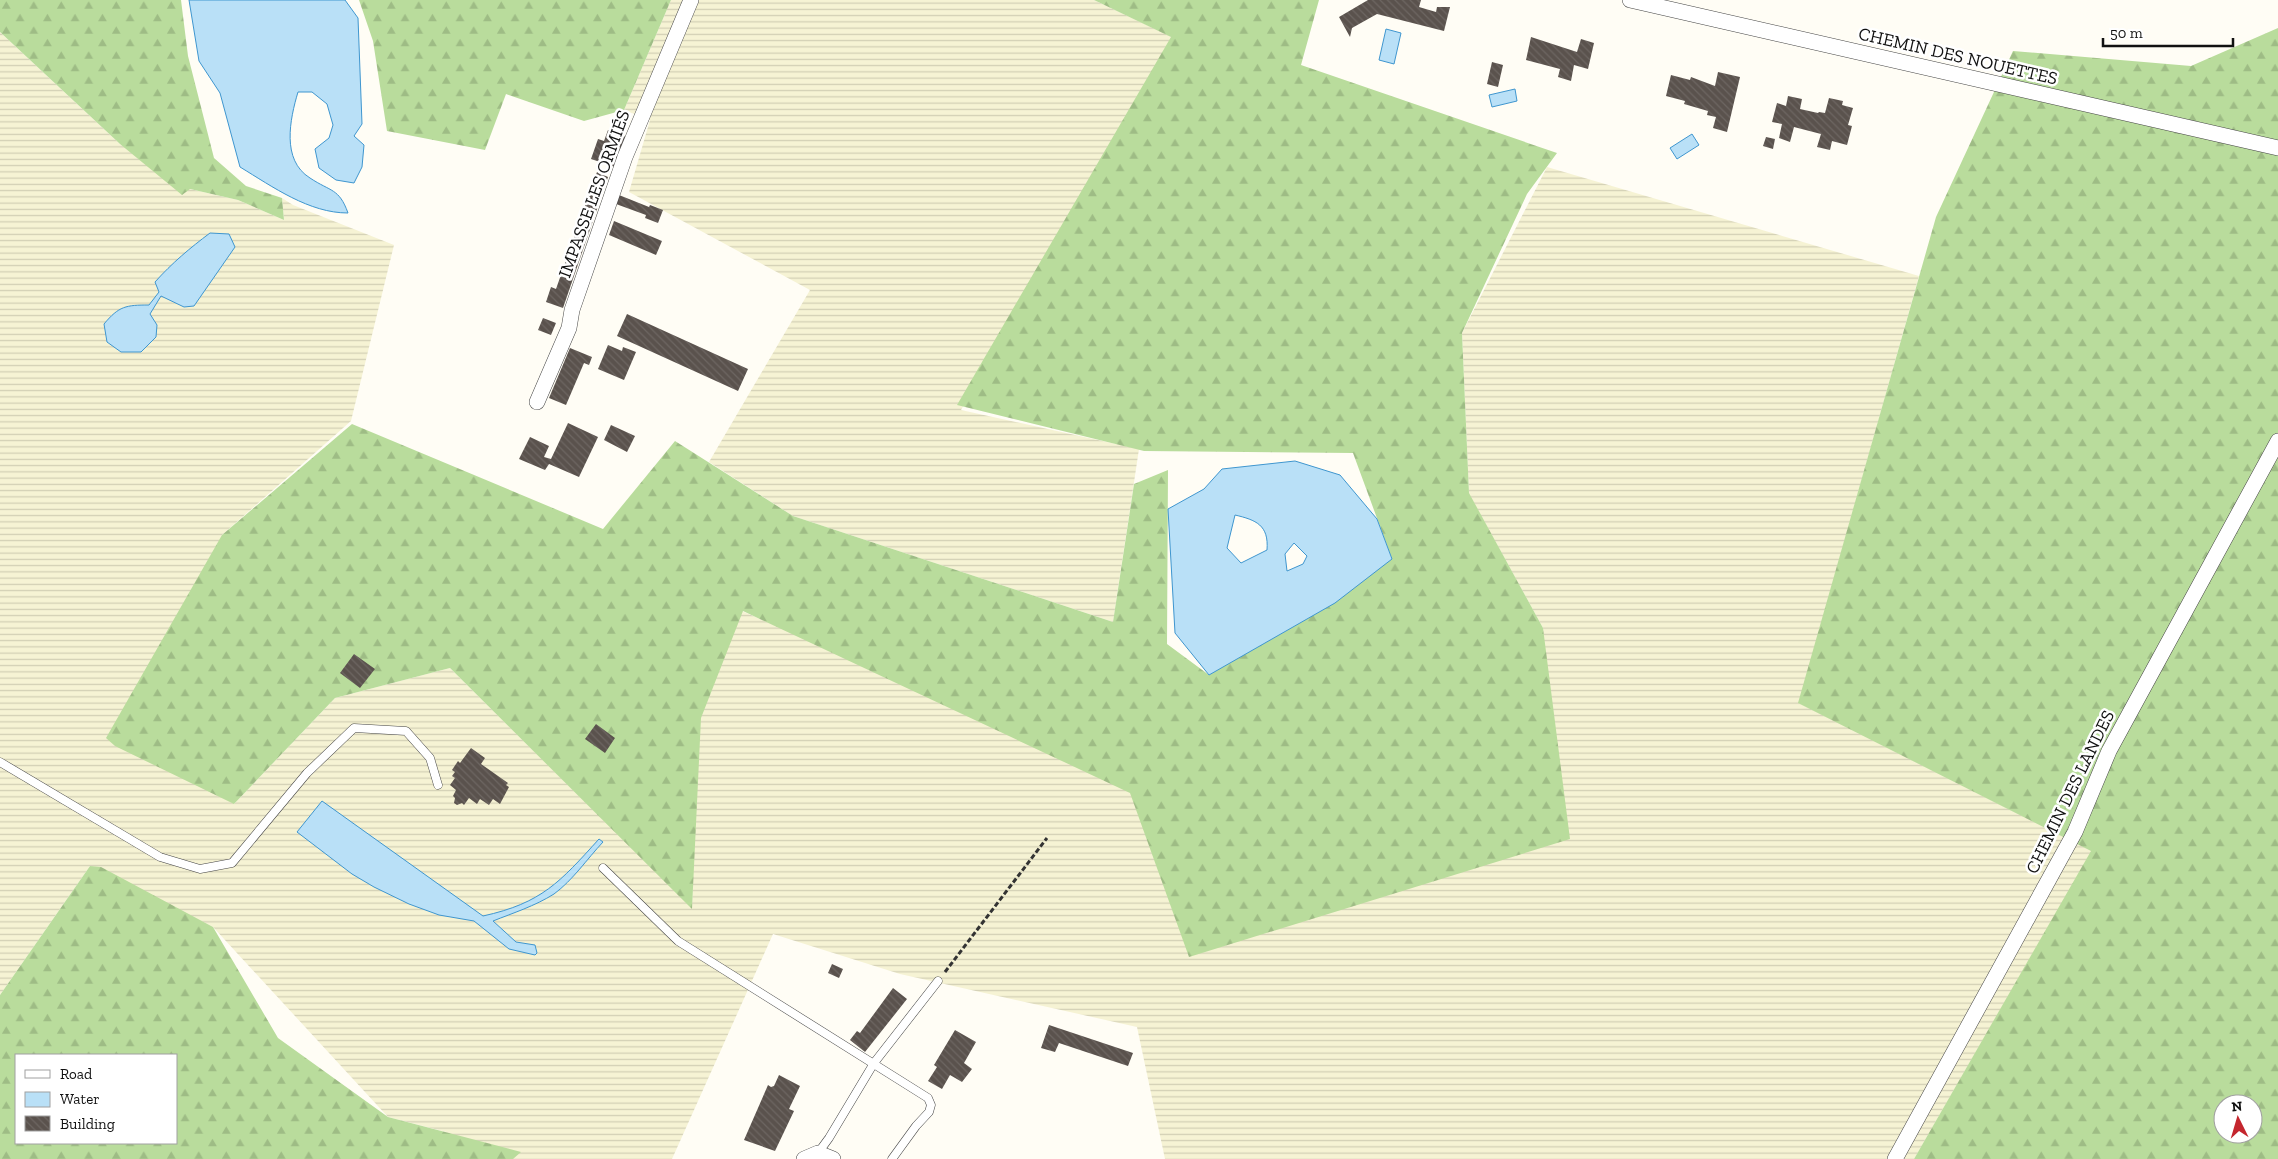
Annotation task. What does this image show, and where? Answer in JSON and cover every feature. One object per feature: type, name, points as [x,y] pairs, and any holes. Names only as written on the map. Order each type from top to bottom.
[{"type":"street","name":"IMPASSE LES ORMIÉS","points":[[537,402],[569,328],[572,310],[625,157],[691,0]]},
{"type":"street","name":"CHEMIN DES NOUETTES","points":[[1630,0],[2278,148]]},
{"type":"street","name":"CHEMIN DES LANDES","points":[[1895,1159],[2075,832],[2109,751],[2278,441]]},
{"type":"street","points":[[811,1156],[833,1159]]},
{"type":"lane","points":[[0,762],[160,857],[200,868],[232,862],[307,773],[354,728],[406,731],[430,758],[438,785]]},
{"type":"lane","points":[[603,868],[678,940],[766,998],[928,1098],[931,1105],[929,1112],[916,1126],[892,1159]]},
{"type":"lane","points":[[811,1156],[829,1138],[874,1063],[938,981]]},
{"type":"path","points":[[938,981],[1047,838]]},
{"type":"shaded area","points":[[671,0],[1094,0],[1172,37],[961,410],[1139,449],[1113,622],[793,516],[709,462],[810,290],[629,192],[650,120],[624,110]]},
{"type":"shaded area","points":[[0,32],[120,144],[190,189],[238,200],[284,220],[282,198],[293,205],[394,245],[351,421],[222,535],[234,804],[335,698],[450,668],[692,908],[697,715],[742,611],[1129,781],[1543,628],[1469,494],[1462,333],[1547,167],[1919,276],[1799,703],[2092,851],[1914,1159],[1165,1159],[1137,1027],[900,974],[773,934],[672,1159],[460,1159],[446,1132],[388,1117],[213,927],[90,866],[0,995]]},
{"type":"green space","points":[[0,0],[181,0],[188,56],[214,158],[246,186],[282,198],[284,220],[238,200],[190,189],[182,195],[120,144],[0,32]]},
{"type":"green space","points":[[359,0],[671,0],[624,110],[584,121],[506,94],[485,150],[387,131],[373,41]]},
{"type":"green space","points":[[1094,0],[1319,0],[1301,65],[1557,153],[1527,194],[1462,333],[1469,493],[1543,628],[1570,839],[1189,957],[1130,793],[743,611],[701,718],[692,909],[450,668],[335,698],[234,804],[115,746],[106,738],[222,535],[352,424],[603,529],[675,441],[793,516],[1113,622],[1134,484],[1168,470],[1167,644],[1209,675],[1392,559],[1353,453],[1144,451],[957,405],[1171,37]]},
{"type":"green space","points":[[2278,28],[2278,1159],[1914,1159],[2091,851],[1798,703],[1936,217],[2013,51],[2191,66]]},
{"type":"green space","points":[[90,866],[101,867],[213,927],[278,1038],[388,1117],[521,1152],[513,1159],[0,1159],[0,995]]},
{"type":"water","points":[[189,0],[345,0],[358,18],[362,124],[354,136],[364,145],[362,167],[354,183],[336,180],[319,168],[315,149],[329,138],[333,125],[327,104],[312,92],[298,92],[292,114],[290,138],[291,150],[301,170],[310,178],[334,191],[345,205],[348,213],[319,209],[305,204],[240,167],[220,93],[199,61]]},
{"type":"water","points":[[1386,29],[1401,33],[1394,64],[1379,60]]},
{"type":"water","points":[[1515,89],[1517,101],[1492,107],[1489,95]]},
{"type":"water","points":[[1692,134],[1699,145],[1677,159],[1670,148]]},
{"type":"water","points":[[210,233],[229,234],[235,247],[194,306],[184,307],[161,296],[150,314],[157,325],[156,337],[141,352],[121,352],[107,342],[104,324],[109,318],[119,310],[129,306],[149,305],[159,292],[155,282],[181,256]]},
{"type":"water","points":[[1295,461],[1340,475],[1377,519],[1392,559],[1335,603],[1209,675],[1175,633],[1168,509],[1204,489],[1222,469]],"holes":[[[1235,515],[1260,525],[1266,535],[1267,542],[1267,550],[1241,563],[1227,548]],[[1294,543],[1307,556],[1303,564],[1287,571],[1285,554]]]},
{"type":"water","points":[[322,801],[483,916],[521,905],[548,889],[561,879],[599,839],[603,842],[574,876],[554,894],[532,906],[493,921],[516,942],[535,945],[537,953],[535,955],[509,949],[474,921],[439,915],[409,904],[352,874],[297,832]]},
{"type":"building","points":[[1368,0],[1421,0],[1419,7],[1436,12],[1437,7],[1450,7],[1444,31],[1377,14],[1352,28],[1350,37],[1339,17]]},
{"type":"building","points":[[1531,37],[1577,52],[1581,39],[1594,43],[1588,69],[1574,65],[1571,81],[1558,77],[1560,69],[1526,60]]},
{"type":"building","points":[[1492,62],[1503,65],[1498,87],[1487,84]]},
{"type":"building","points":[[1718,72],[1740,77],[1727,132],[1713,128],[1716,117],[1707,115],[1708,111],[1684,104],[1685,101],[1666,96],[1671,75],[1690,80],[1691,77],[1715,86]]},
{"type":"building","points":[[1788,96],[1802,99],[1800,109],[1818,113],[1825,113],[1829,98],[1843,101],[1842,105],[1853,108],[1848,125],[1852,126],[1847,145],[1832,141],[1830,150],[1817,147],[1821,134],[1794,127],[1790,142],[1779,138],[1782,124],[1772,122],[1777,103],[1786,106]]},
{"type":"building","points":[[608,130],[626,137],[615,167],[591,159],[598,139],[604,141]]},
{"type":"building","points":[[1766,137],[1775,139],[1773,149],[1763,146]]},
{"type":"building","points":[[597,172],[608,177],[563,308],[546,302],[551,287],[556,289]]},
{"type":"building","points":[[619,195],[649,207],[650,205],[663,210],[658,223],[645,218],[646,215],[616,204]]},
{"type":"building","points":[[614,221],[662,241],[656,255],[609,235]]},
{"type":"building","points":[[627,314],[748,369],[738,391],[617,336]]},
{"type":"building","points":[[543,318],[556,323],[551,335],[538,330]]},
{"type":"building","points":[[608,345],[622,351],[623,347],[636,352],[624,380],[598,369]]},
{"type":"building","points":[[570,348],[592,357],[589,365],[584,363],[566,405],[549,398]]},
{"type":"building","points":[[568,423],[598,437],[579,477],[549,464],[545,470],[519,459],[530,437],[549,446],[544,457],[551,459]]},
{"type":"building","points":[[611,425],[635,436],[627,452],[604,440]]},
{"type":"building","points":[[354,654],[375,669],[360,688],[340,673]]},
{"type":"building","points":[[596,724],[615,738],[605,753],[585,739]]},
{"type":"building","points":[[471,748],[485,758],[481,764],[508,783],[506,785],[509,787],[500,804],[493,799],[489,805],[480,799],[477,804],[469,798],[464,805],[462,803],[457,805],[454,803],[455,798],[453,796],[456,790],[450,785],[455,778],[452,776],[455,772],[452,770]]},
{"type":"building","points":[[832,964],[843,969],[839,978],[828,973]]},
{"type":"building","points":[[893,988],[907,999],[865,1052],[850,1040],[857,1031],[860,1033]]},
{"type":"building","points":[[1049,1025],[1133,1053],[1128,1066],[1059,1043],[1055,1052],[1041,1048]]},
{"type":"building","points":[[955,1030],[976,1042],[964,1063],[972,1069],[962,1082],[950,1075],[942,1089],[928,1081],[937,1067],[934,1065]]},
{"type":"building","points":[[779,1075],[800,1086],[789,1109],[794,1111],[775,1151],[744,1140],[768,1085],[774,1086]]}]
